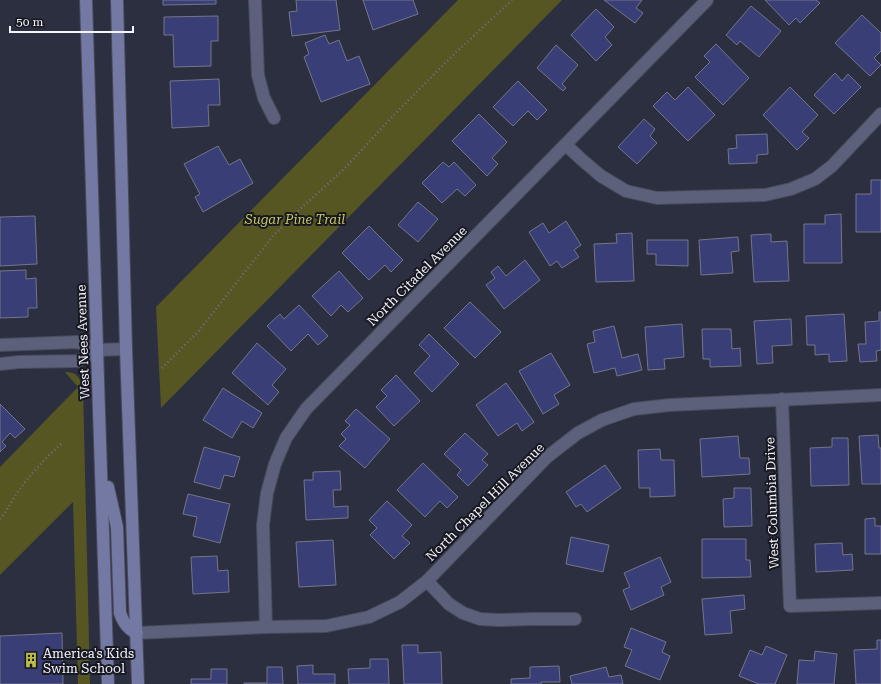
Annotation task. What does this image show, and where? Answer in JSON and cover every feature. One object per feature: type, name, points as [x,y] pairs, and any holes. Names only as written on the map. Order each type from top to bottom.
[{"type":"main road","name":"West Nees Avenue","points":[[86,0],[108,684]]},
{"type":"main road","points":[[117,0],[126,349],[138,684]]},
{"type":"main road","points":[[101,461],[117,527],[120,613],[126,626],[136,633]]},
{"type":"street","points":[[255,0],[258,75],[264,98],[274,118]]},
{"type":"street","name":"North Citadel Avenue","points":[[266,627],[263,525],[267,493],[275,464],[286,438],[306,409],[707,0]]},
{"type":"street","points":[[566,145],[601,176],[626,191],[657,198],[765,195],[791,189],[815,179],[832,166],[881,114]]},
{"type":"street","points":[[0,345],[77,342],[97,350],[126,349]]},
{"type":"street","points":[[0,364],[19,362],[78,361],[97,350]]},
{"type":"street","name":"North Chapel Hill Avenue","points":[[136,633],[266,627],[326,626],[369,617],[400,602],[427,581],[547,457],[578,433],[602,420],[634,410],[670,405],[881,395]]},
{"type":"street","name":"West Columbia Drive","points":[[782,399],[790,606],[881,603]]},
{"type":"street","points":[[427,581],[448,604],[463,613],[480,619],[575,619]]},
{"type":"path","points":[[162,368],[198,332],[277,232],[344,169],[450,58],[512,0]]},
{"type":"path","points":[[0,519],[27,480],[49,454],[61,444]]},
{"type":"green space","name":"Sugar Pine Trail","points":[[458,0],[562,0],[161,408],[156,307]]},
{"type":"green space","points":[[65,372],[75,374],[83,387],[90,684],[78,684],[73,502],[0,575],[0,467],[78,387]]},
{"type":"building","points":[[163,0],[216,0],[216,4],[163,5]]},
{"type":"building","points":[[296,0],[336,0],[340,30],[292,36],[289,12],[297,11]]},
{"type":"building","points":[[363,0],[413,0],[418,14],[373,30]]},
{"type":"building","points":[[604,0],[642,0],[636,8],[643,13],[635,23]]},
{"type":"building","points":[[765,0],[816,0],[820,3],[800,23],[796,18],[789,25]]},
{"type":"building","points":[[751,6],[781,31],[759,57],[740,41],[737,45],[726,35]]},
{"type":"building","points":[[596,9],[614,27],[605,37],[612,45],[596,61],[571,35]]},
{"type":"building","points":[[862,15],[881,33],[881,51],[874,58],[881,65],[870,76],[835,43]]},
{"type":"building","points":[[218,16],[218,41],[211,41],[211,66],[174,67],[173,35],[164,35],[164,17]]},
{"type":"building","points":[[325,35],[329,44],[339,40],[347,61],[359,56],[370,84],[321,102],[304,57],[309,54],[305,43]]},
{"type":"building","points":[[716,44],[749,78],[723,105],[695,77],[710,62],[704,56]]},
{"type":"building","points":[[556,45],[578,65],[562,84],[566,88],[563,91],[537,68]]},
{"type":"building","points":[[835,73],[842,81],[848,74],[861,87],[834,114],[814,95]]},
{"type":"building","points":[[219,79],[220,105],[208,105],[209,126],[172,128],[170,81]]},
{"type":"building","points":[[518,81],[547,110],[537,120],[528,111],[513,126],[493,107]]},
{"type":"building","points":[[688,87],[715,115],[688,141],[653,106],[667,92],[675,100]]},
{"type":"building","points":[[790,87],[818,115],[802,132],[809,138],[797,150],[763,115]]},
{"type":"building","points":[[479,114],[507,142],[492,158],[498,164],[487,176],[452,141]]},
{"type":"building","points":[[644,119],[655,129],[650,136],[657,143],[637,164],[618,147]]},
{"type":"building","points":[[767,134],[768,154],[757,155],[757,163],[729,164],[728,149],[737,148],[736,135]]},
{"type":"building","points":[[218,146],[229,165],[240,159],[253,183],[203,212],[195,197],[200,194],[184,164]]},
{"type":"building","points":[[443,162],[449,167],[454,162],[476,185],[465,196],[457,189],[442,203],[422,183]]},
{"type":"building","points":[[871,180],[881,180],[881,232],[856,232],[856,194],[871,194]]},
{"type":"building","points":[[418,202],[438,219],[418,242],[398,225]]},
{"type":"building","points":[[841,214],[842,263],[804,263],[804,224],[825,224],[825,215]]},
{"type":"building","points":[[35,216],[37,264],[0,266],[0,217]]},
{"type":"building","points":[[566,221],[581,245],[574,250],[579,257],[562,268],[557,261],[550,266],[529,232],[543,223],[549,233]]},
{"type":"building","points":[[369,226],[403,260],[391,272],[385,265],[369,280],[342,253]]},
{"type":"building","points":[[632,233],[634,281],[596,282],[594,244],[617,243],[616,234]]},
{"type":"building","points":[[771,234],[771,242],[787,241],[789,281],[754,282],[751,235]]},
{"type":"building","points":[[738,237],[739,251],[731,252],[733,273],[701,275],[699,240]]},
{"type":"building","points":[[647,240],[688,240],[688,266],[656,265],[656,254],[647,254]]},
{"type":"building","points":[[525,260],[540,280],[504,309],[486,285],[495,278],[491,272],[498,266],[506,276]]},
{"type":"building","points":[[26,270],[26,279],[36,278],[37,308],[28,308],[28,317],[0,318],[0,271]]},
{"type":"building","points":[[339,271],[363,298],[348,312],[341,305],[331,316],[312,296]]},
{"type":"building","points":[[470,302],[501,332],[475,358],[444,328]]},
{"type":"building","points":[[299,305],[328,336],[318,345],[308,334],[291,351],[267,326],[280,314],[284,319]]},
{"type":"building","points":[[879,312],[881,312],[881,350],[876,351],[877,361],[860,362],[858,344],[866,344],[865,322],[879,321]]},
{"type":"building","points":[[844,314],[847,361],[829,362],[829,354],[815,355],[815,345],[807,345],[806,316]]},
{"type":"building","points":[[791,319],[792,345],[772,346],[773,363],[757,364],[754,321]]},
{"type":"building","points":[[682,324],[684,357],[664,359],[665,369],[648,370],[645,327]]},
{"type":"building","points":[[614,326],[622,358],[638,354],[642,370],[617,376],[615,368],[594,373],[587,344],[595,342],[593,331]]},
{"type":"building","points":[[702,329],[731,329],[732,349],[740,348],[741,366],[710,367],[710,359],[703,359]]},
{"type":"building","points":[[429,334],[459,364],[432,392],[414,373],[430,356],[419,345]]},
{"type":"building","points":[[257,343],[286,369],[272,385],[279,392],[268,405],[232,373]]},
{"type":"building","points":[[551,353],[570,385],[554,395],[559,404],[543,414],[519,371]]},
{"type":"building","points":[[396,375],[420,401],[394,426],[376,407],[387,396],[381,390]]},
{"type":"building","points":[[506,383],[534,422],[522,431],[517,423],[498,436],[476,405]]},
{"type":"building","points":[[223,388],[262,413],[253,428],[242,421],[232,438],[203,420]]},
{"type":"building","points":[[0,404],[25,429],[15,438],[10,433],[2,442],[6,446],[0,452]]},
{"type":"building","points":[[356,409],[390,439],[365,468],[339,446],[346,439],[341,434],[350,425],[345,421]]},
{"type":"building","points":[[465,433],[488,454],[482,460],[488,465],[468,486],[457,475],[461,470],[444,454]]},
{"type":"building","points":[[878,435],[879,448],[881,448],[881,484],[862,484],[859,436]]},
{"type":"building","points":[[738,436],[740,458],[749,458],[750,474],[702,477],[700,439]]},
{"type":"building","points":[[832,438],[848,438],[849,485],[811,486],[810,448],[832,447]]},
{"type":"building","points":[[204,447],[240,457],[234,477],[224,475],[220,489],[194,482]]},
{"type":"building","points":[[660,449],[661,460],[674,460],[675,496],[650,497],[650,488],[639,488],[638,450]]},
{"type":"building","points":[[423,463],[458,497],[447,508],[440,501],[425,517],[397,490]]},
{"type":"building","points":[[605,465],[621,488],[587,512],[581,504],[576,507],[566,492]]},
{"type":"building","points":[[340,471],[341,490],[333,490],[334,507],[348,506],[348,518],[306,520],[304,480],[313,480],[313,472]]},
{"type":"building","points":[[734,488],[751,488],[752,526],[724,527],[723,499],[734,498]]},
{"type":"building","points":[[188,494],[230,504],[220,543],[193,536],[197,517],[183,514]]},
{"type":"building","points":[[387,501],[412,525],[402,536],[410,543],[394,559],[370,535],[377,528],[369,520]]},
{"type":"building","points":[[875,518],[875,526],[881,526],[881,554],[865,554],[865,519]]},
{"type":"building","points":[[571,537],[609,545],[603,572],[566,564]]},
{"type":"building","points":[[702,539],[746,539],[746,560],[750,560],[751,577],[702,578]]},
{"type":"building","points":[[333,540],[336,585],[299,587],[296,542]]},
{"type":"building","points":[[842,543],[843,555],[852,554],[853,570],[816,572],[815,544]]},
{"type":"building","points":[[217,556],[218,571],[228,570],[229,592],[193,594],[191,557]]},
{"type":"building","points":[[660,557],[671,582],[661,587],[664,595],[631,610],[623,590],[630,587],[624,573]]},
{"type":"building","points":[[744,595],[745,609],[730,611],[732,633],[705,635],[702,599]]},
{"type":"building","points":[[631,628],[666,642],[662,652],[670,656],[660,680],[625,666],[632,650],[624,647]]},
{"type":"building","name":"America's Kids Swim School","points":[[62,633],[63,684],[0,684],[0,636]]},
{"type":"building","points":[[877,640],[881,640],[881,684],[856,684],[854,650],[877,649]]},
{"type":"building","points":[[402,645],[418,645],[418,653],[441,652],[442,684],[404,684]]},
{"type":"building","points":[[766,646],[787,655],[775,684],[759,684],[739,676],[750,650],[762,655]]},
{"type":"building","points":[[815,651],[837,654],[834,684],[797,684],[799,660],[814,661]]},
{"type":"building","points":[[370,659],[388,659],[389,684],[349,684],[348,669],[370,668]]},
{"type":"building","points":[[313,665],[313,674],[335,674],[335,684],[298,684],[297,666]]},
{"type":"building","points":[[559,666],[560,682],[541,682],[541,684],[511,684],[511,679],[530,678],[530,667]]},
{"type":"building","points":[[267,667],[282,667],[283,684],[244,684],[267,683]]},
{"type":"building","points":[[606,667],[609,677],[621,675],[623,684],[572,684],[570,676]]},
{"type":"building","points":[[211,669],[227,669],[227,684],[191,684],[191,679],[211,679]]},
{"type":"place","name":"America's Kids Swim School","points":[[31,660]]}]
